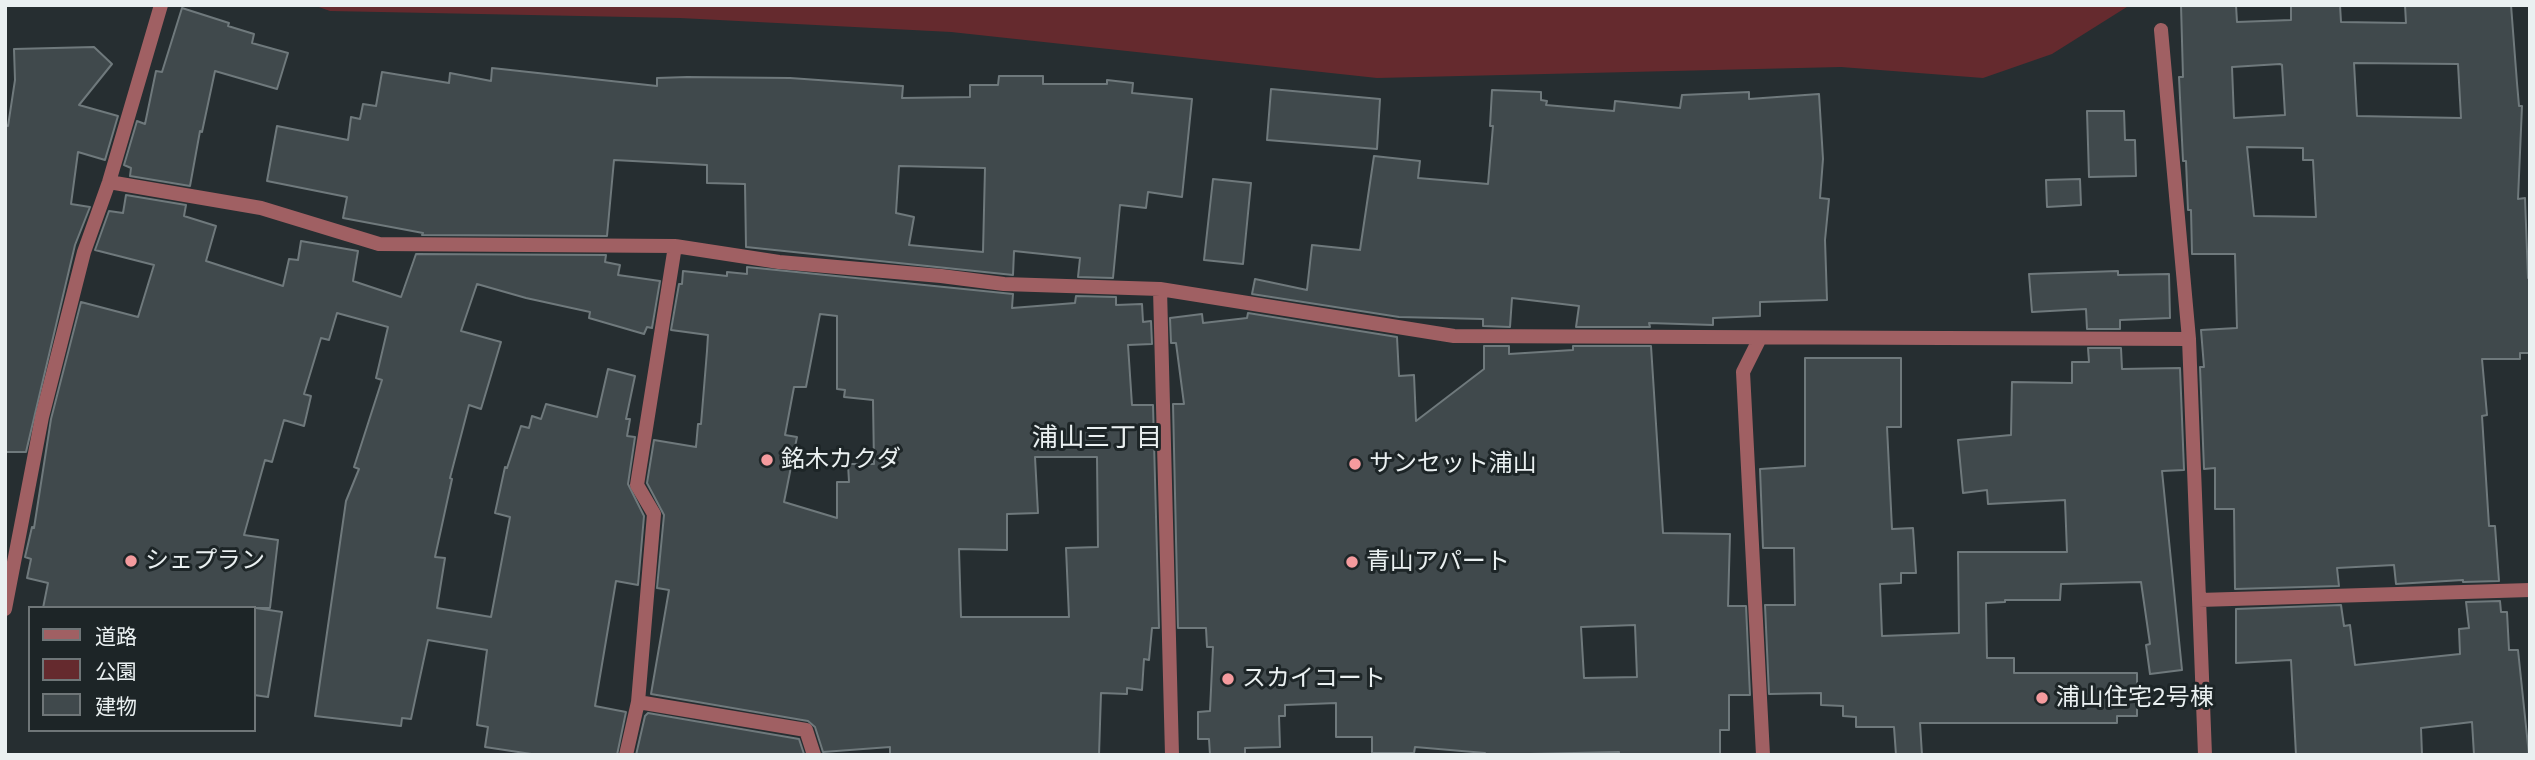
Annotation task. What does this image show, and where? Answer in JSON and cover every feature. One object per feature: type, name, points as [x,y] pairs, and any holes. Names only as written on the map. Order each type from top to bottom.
[{"type":"street","points":[[5,609],[41,417],[85,252],[109,182],[161,5]]},
{"type":"street","points":[[2161,30],[2189,339],[2205,755]]},
{"type":"street","points":[[109,182],[261,208],[379,244],[675,246],[779,262],[1004,284],[1160,289],[1454,336],[2189,339]]},
{"type":"street","points":[[626,755],[638,702],[654,514],[637,485],[675,246]]},
{"type":"street","points":[[1160,289],[1172,755]]},
{"type":"street","points":[[1760,338],[1743,372],[1763,755]]},
{"type":"street","points":[[2199,600],[2530,590]]},
{"type":"street","points":[[638,702],[806,730],[814,755]]},
{"type":"green space","points":[[313,5],[2130,5],[2052,54],[1983,78],[1841,67],[1377,78],[951,32],[680,18],[330,11]]},
{"type":"building","points":[[2181,5],[2236,5],[2237,22],[2291,20],[2291,5],[2340,5],[2341,22],[2406,23],[2405,5],[2511,5],[2519,106],[2522,106],[2518,199],[2525,198],[2530,278],[2530,353],[2520,353],[2520,359],[2482,359],[2487,415],[2482,416],[2489,526],[2495,526],[2499,581],[2396,584],[2394,565],[2337,568],[2339,586],[2235,589],[2234,509],[2215,509],[2215,468],[2204,469],[2200,367],[2204,367],[2201,330],[2237,328],[2235,254],[2192,254],[2191,210],[2188,210],[2186,161],[2183,161],[2179,77],[2183,77]],"holes":[[[2354,63],[2458,64],[2461,118],[2357,116]],[[2282,65],[2285,115],[2234,118],[2232,67]],[[2247,147],[2303,148],[2303,160],[2313,160],[2316,217],[2254,216]]]},
{"type":"building","points":[[182,8],[254,34],[252,43],[288,53],[277,89],[215,71],[190,186],[130,176],[131,168],[124,165],[137,121],[145,124],[156,71],[162,72]]},
{"type":"building","points":[[94,47],[112,64],[79,105],[118,116],[105,160],[78,152],[71,204],[90,207],[75,245],[26,452],[5,452],[5,125],[8,126],[15,80],[14,49]]},
{"type":"building","points":[[492,68],[657,86],[657,78],[790,78],[903,86],[902,98],[970,97],[970,85],[998,85],[999,76],[1043,76],[1043,84],[1107,84],[1107,80],[1133,83],[1132,93],[1192,99],[1182,197],[1148,192],[1146,208],[1120,205],[1113,278],[1078,277],[1080,258],[1014,251],[1013,275],[746,247],[745,184],[707,183],[707,165],[614,160],[607,236],[422,235],[423,233],[343,218],[347,197],[267,181],[277,126],[348,140],[351,117],[360,119],[363,104],[376,106],[382,72],[449,83],[450,73],[491,81]],"holes":[[[899,166],[985,168],[983,252],[909,245],[914,217],[896,213]]]},
{"type":"building","points":[[1271,89],[1380,99],[1377,149],[1267,140]]},
{"type":"building","points":[[1492,90],[1541,92],[1541,100],[1547,101],[1546,105],[1614,111],[1615,101],[1680,108],[1682,95],[1749,92],[1749,99],[1819,94],[1823,159],[1820,198],[1829,199],[1825,240],[1827,300],[1760,302],[1760,316],[1713,318],[1713,325],[1649,323],[1650,327],[1576,327],[1579,306],[1512,298],[1510,327],[1483,326],[1483,319],[1399,317],[1252,294],[1255,279],[1307,290],[1312,245],[1360,250],[1374,156],[1420,161],[1418,178],[1488,184],[1493,126],[1490,126]]},
{"type":"building","points":[[2087,111],[2124,111],[2125,140],[2135,140],[2136,176],[2089,177]]},
{"type":"building","points":[[1213,179],[1251,183],[1243,264],[1204,260]]},
{"type":"building","points":[[2080,179],[2081,205],[2047,207],[2046,180]]},
{"type":"building","points":[[126,195],[186,205],[184,216],[216,226],[206,261],[283,286],[289,259],[298,260],[301,241],[358,251],[353,281],[401,297],[416,254],[606,255],[605,262],[620,265],[618,275],[660,281],[652,328],[647,327],[644,334],[589,318],[590,312],[477,284],[461,331],[501,342],[481,409],[469,405],[450,478],[452,479],[435,557],[445,558],[437,608],[491,617],[510,517],[495,513],[505,467],[507,468],[521,426],[529,428],[532,416],[541,419],[546,404],[597,417],[608,369],[635,376],[626,419],[630,419],[627,436],[635,437],[628,484],[644,516],[638,585],[616,581],[595,706],[626,712],[617,755],[538,755],[485,747],[488,727],[477,725],[487,650],[428,640],[411,719],[402,718],[401,726],[315,716],[346,501],[359,469],[354,467],[382,380],[376,378],[388,327],[337,313],[329,340],[321,338],[304,394],[311,396],[304,426],[284,420],[272,462],[265,460],[244,535],[278,540],[270,608],[43,606],[48,583],[27,578],[31,559],[25,557],[32,527],[34,528],[51,419],[81,302],[138,317],[154,265],[95,250],[109,211],[123,213]]},
{"type":"building","points":[[747,267],[1013,294],[1012,308],[1075,303],[1076,296],[1116,297],[1116,305],[1142,304],[1143,322],[1151,321],[1152,344],[1128,345],[1132,405],[1153,405],[1159,628],[1152,628],[1149,660],[1144,659],[1142,690],[1127,688],[1127,694],[1101,693],[1099,755],[890,755],[890,747],[823,752],[815,727],[808,721],[651,694],[669,590],[657,588],[664,515],[647,483],[654,440],[696,447],[698,424],[701,424],[707,351],[708,335],[671,330],[679,284],[682,284],[683,271],[727,276],[727,272],[747,274]],"holes":[[[820,314],[837,316],[837,389],[845,390],[844,397],[873,400],[874,464],[848,464],[849,482],[837,482],[837,518],[784,502],[797,437],[785,435],[794,387],[806,387]],[[1035,457],[1097,457],[1098,547],[1066,548],[1069,617],[961,617],[959,549],[1007,550],[1007,514],[1038,513]]]},
{"type":"building","points":[[2118,271],[2118,275],[2169,274],[2170,318],[2120,320],[2120,329],[2087,329],[2086,309],[2032,312],[2029,274]]},
{"type":"building","points":[[1248,313],[1397,337],[1399,376],[1414,375],[1416,421],[1484,369],[1484,346],[1509,346],[1509,354],[1573,350],[1573,346],[1651,346],[1663,533],[1730,534],[1728,606],[1746,606],[1750,695],[1729,695],[1729,730],[1720,730],[1720,755],[1619,755],[1619,752],[1485,755],[1415,747],[1414,753],[1372,753],[1372,737],[1336,737],[1336,703],[1285,705],[1285,716],[1279,716],[1280,747],[1245,748],[1245,755],[1210,755],[1209,739],[1198,739],[1198,712],[1210,711],[1213,647],[1207,647],[1206,628],[1178,628],[1173,404],[1184,404],[1176,343],[1171,343],[1170,318],[1202,314],[1203,323],[1247,318]],"holes":[[[1635,625],[1637,677],[1584,678],[1581,627]]]},
{"type":"building","points":[[2088,348],[2121,348],[2122,369],[2180,368],[2184,470],[2162,471],[2182,670],[2150,674],[2146,645],[2150,644],[2141,582],[2061,584],[2060,600],[2005,600],[1986,603],[1987,658],[2014,658],[2014,673],[2137,673],[2137,716],[2117,716],[2117,723],[1920,723],[1922,755],[1896,755],[1894,727],[1856,727],[1856,717],[1843,716],[1843,706],[1821,705],[1821,693],[1769,694],[1765,605],[1795,605],[1794,548],[1763,548],[1760,469],[1805,466],[1805,358],[1901,358],[1901,427],[1887,427],[1892,529],[1913,528],[1916,573],[1901,573],[1901,583],[1880,584],[1882,636],[1959,633],[1958,552],[2067,552],[2065,500],[1988,504],[1987,490],[1963,493],[1958,440],[2011,435],[2012,382],[2072,383],[2072,362],[2089,362]]},
{"type":"building","points":[[2500,601],[2501,612],[2507,612],[2509,650],[2518,650],[2529,755],[2474,755],[2472,722],[2421,728],[2422,755],[2296,755],[2291,660],[2236,663],[2236,609],[2341,605],[2344,626],[2350,625],[2355,665],[2460,654],[2459,629],[2469,628],[2466,602]]},
{"type":"building","points":[[256,608],[282,612],[268,697],[256,695]]},
{"type":"building","points":[[648,713],[799,739],[804,754],[636,755]]},
{"type":"place","name":"銘木カクダ","points":[[767,460]]},
{"type":"place","name":"サンセット浦山","points":[[1355,464]]},
{"type":"place","name":"シェプラン","points":[[131,561]]},
{"type":"place","name":"青山アパート","points":[[1352,562]]},
{"type":"place","name":"スカイコート","points":[[1228,679]]},
{"type":"place","name":"浦山住宅2号棟","points":[[2042,698]]},
{"type":"district","name":"浦山三丁目","points":[[1097,439]]}]
